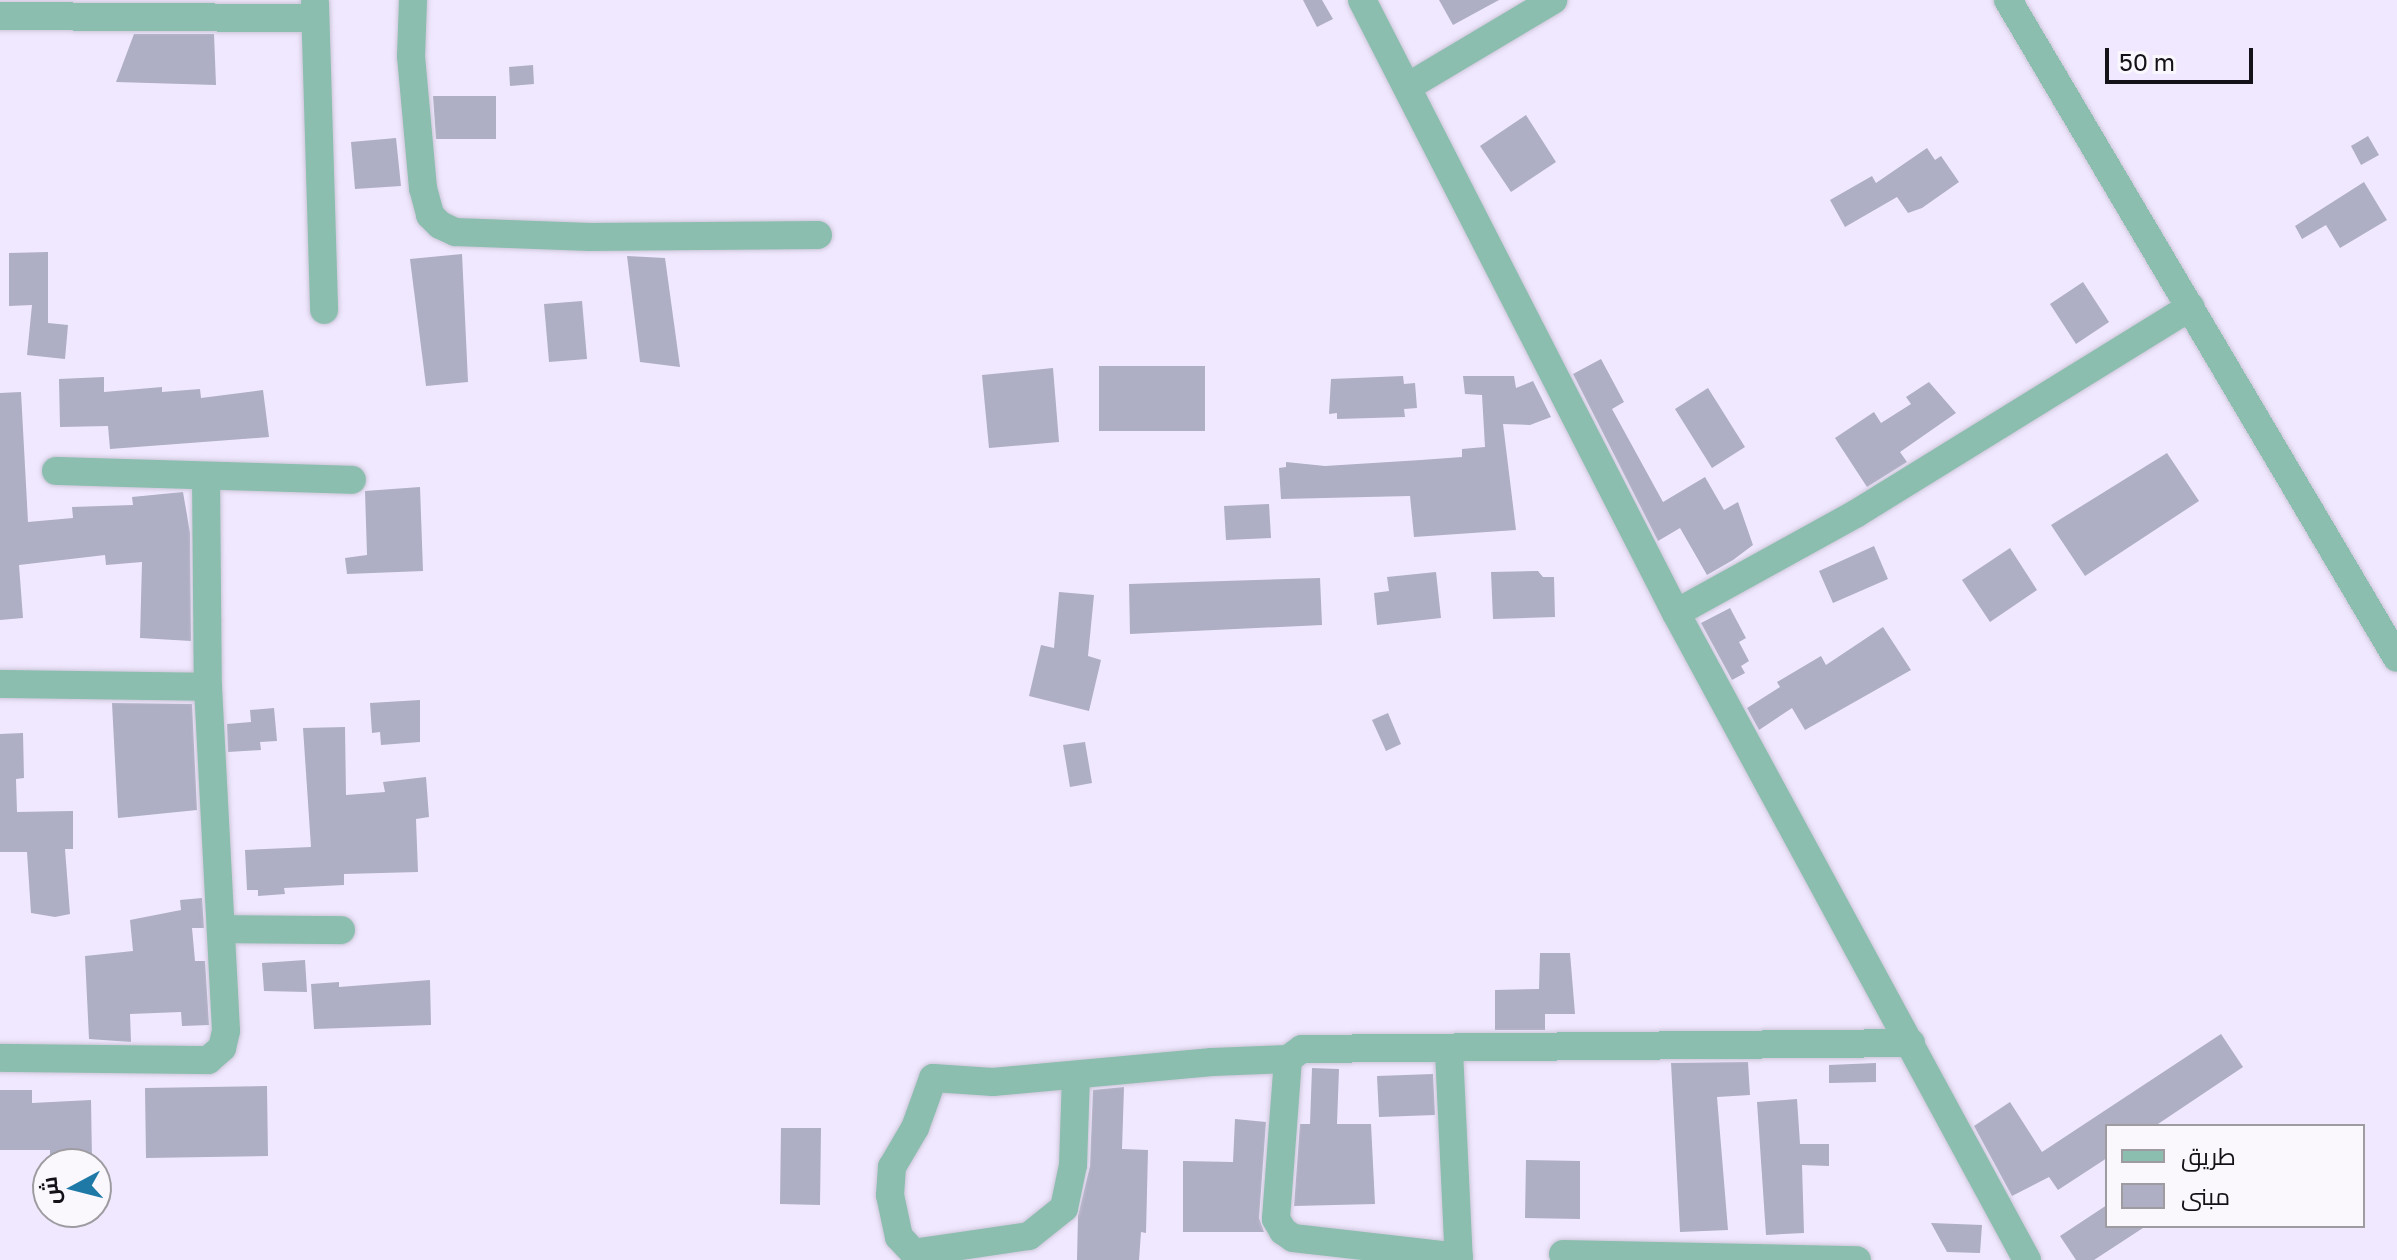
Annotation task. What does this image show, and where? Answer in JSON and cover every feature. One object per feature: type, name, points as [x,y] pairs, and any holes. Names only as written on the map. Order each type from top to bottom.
[{"type":"street","points":[[413,0],[411,56],[423,188],[430,215],[440,225],[455,232],[575,237],[818,235]]},
{"type":"street","points":[[1362,0],[1409,86],[1676,613],[2027,1260]]},
{"type":"street","points":[[1409,86],[1553,0]]},
{"type":"street","points":[[2008,0],[2397,658]]},
{"type":"street","points":[[0,16],[55,8],[315,9],[324,310]]},
{"type":"street","points":[[1676,613],[1857,513],[2190,307]]},
{"type":"street","points":[[56,471],[352,480]]},
{"type":"street","points":[[0,1058],[216,1057],[226,1031],[208,687],[206,477]]},
{"type":"street","points":[[0,684],[208,687]]},
{"type":"street","points":[[221,929],[341,930]]},
{"type":"street","points":[[1076,1075],[1073,1165],[1064,1208],[1029,1236],[914,1253],[899,1237],[890,1195],[892,1167],[915,1128],[933,1078],[993,1082],[1076,1075],[1288,1059],[1302,1049],[1449,1051],[1911,1043]]},
{"type":"street","points":[[1288,1059],[1276,1219],[1283,1231],[1293,1238],[1459,1259],[1449,1051]]},
{"type":"street","points":[[1563,1254],[1857,1260]]},
{"type":"building","points":[[1303,0],[1322,0],[1333,19],[1317,27]]},
{"type":"building","points":[[1439,0],[1499,0],[1453,25]]},
{"type":"building","points":[[134,34],[214,34],[216,85],[116,82]]},
{"type":"building","points":[[533,65],[534,84],[510,86],[509,67]]},
{"type":"building","points":[[433,96],[496,96],[496,139],[436,139]]},
{"type":"building","points":[[1526,115],[1556,162],[1511,192],[1480,146]]},
{"type":"building","points":[[2368,136],[2379,155],[2361,165],[2351,146]]},
{"type":"building","points":[[396,138],[401,186],[355,189],[351,142]]},
{"type":"building","points":[[1927,148],[1935,160],[1941,156],[1959,182],[1922,208],[1908,213],[1897,197],[1845,227],[1830,200],[1872,176],[1876,183]]},
{"type":"building","points":[[2364,182],[2387,220],[2340,248],[2326,225],[2302,239],[2295,226]]},
{"type":"building","points":[[48,252],[48,323],[68,325],[65,359],[27,355],[32,305],[9,306],[9,253]]},
{"type":"building","points":[[462,254],[468,382],[426,386],[410,259]]},
{"type":"building","points":[[627,256],[665,258],[680,367],[640,362]]},
{"type":"building","points":[[2083,282],[2109,322],[2076,344],[2050,304]]},
{"type":"building","points":[[582,301],[587,359],[549,362],[544,304]]},
{"type":"building","points":[[1601,359],[1624,402],[1612,409],[1663,502],[1705,477],[1724,510],[1738,502],[1753,545],[1707,575],[1680,528],[1658,541],[1573,374]]},
{"type":"building","points":[[1099,366],[1205,366],[1205,431],[1099,431]]},
{"type":"building","points":[[1053,368],[1059,442],[989,448],[982,375]]},
{"type":"building","points":[[1403,376],[1404,384],[1415,383],[1417,408],[1404,409],[1405,417],[1337,419],[1337,413],[1329,414],[1331,379]]},
{"type":"building","points":[[1463,376],[1514,376],[1516,388],[1533,381],[1551,417],[1530,425],[1503,424],[1516,530],[1414,537],[1410,496],[1281,499],[1279,468],[1286,467],[1286,462],[1325,466],[1462,457],[1462,449],[1485,447],[1482,395],[1465,394]]},
{"type":"building","points":[[104,377],[104,392],[162,387],[162,392],[200,389],[201,398],[263,390],[269,437],[110,449],[108,426],[60,427],[59,379]]},
{"type":"building","points":[[1929,382],[1956,413],[1900,452],[1907,462],[1867,487],[1835,438],[1874,412],[1881,423],[1911,404],[1906,397]]},
{"type":"building","points":[[1708,388],[1745,447],[1712,468],[1675,409]]},
{"type":"building","points":[[21,392],[28,522],[73,518],[72,507],[133,505],[132,497],[183,492],[190,533],[191,641],[140,638],[142,562],[106,565],[105,555],[19,565],[23,618],[0,620],[0,393]]},
{"type":"building","points":[[2167,453],[2199,501],[2085,576],[2051,525]]},
{"type":"building","points":[[420,487],[423,571],[347,574],[345,558],[367,555],[365,491]]},
{"type":"building","points":[[1269,504],[1271,538],[1226,540],[1224,506]]},
{"type":"building","points":[[1874,546],[1888,579],[1833,603],[1819,571]]},
{"type":"building","points":[[2010,548],[2037,590],[1990,622],[1962,580]]},
{"type":"building","points":[[1538,571],[1543,577],[1554,577],[1555,617],[1493,619],[1491,572]]},
{"type":"building","points":[[1436,572],[1441,618],[1377,625],[1374,593],[1389,591],[1387,577]]},
{"type":"building","points":[[1320,578],[1322,625],[1130,634],[1129,584]]},
{"type":"building","points":[[1059,592],[1094,595],[1088,656],[1101,660],[1089,711],[1029,696],[1041,645],[1054,648]]},
{"type":"building","points":[[1730,608],[1746,638],[1739,642],[1749,661],[1741,666],[1745,673],[1732,680],[1701,623]]},
{"type":"building","points":[[1883,627],[1911,670],[1805,730],[1792,708],[1759,730],[1747,708],[1780,687],[1777,682],[1821,656],[1826,665]]},
{"type":"building","points":[[420,700],[420,742],[381,745],[380,732],[372,733],[370,703]]},
{"type":"building","points":[[112,703],[192,704],[197,810],[118,818]]},
{"type":"building","points":[[274,708],[277,741],[260,742],[261,750],[228,752],[227,724],[251,722],[250,710]]},
{"type":"building","points":[[1388,713],[1401,744],[1386,751],[1372,720]]},
{"type":"building","points":[[345,727],[346,795],[385,792],[383,782],[426,777],[429,817],[416,819],[418,872],[344,874],[344,885],[284,888],[285,894],[258,896],[258,890],[247,890],[245,850],[311,847],[303,728]]},
{"type":"building","points":[[23,733],[24,778],[16,779],[17,812],[73,811],[73,849],[65,849],[70,914],[55,917],[31,913],[27,852],[0,852],[0,734]]},
{"type":"building","points":[[1085,742],[1092,783],[1070,787],[1063,745]]},
{"type":"building","points":[[202,898],[204,928],[192,928],[195,961],[205,961],[209,1025],[182,1026],[181,1012],[130,1014],[131,1042],[89,1039],[85,956],[133,951],[130,920],[181,910],[180,900]]},
{"type":"building","points":[[1540,953],[1570,953],[1575,1014],[1545,1014],[1545,1030],[1495,1030],[1495,990],[1539,989]]},
{"type":"building","points":[[305,960],[307,992],[264,991],[262,963]]},
{"type":"building","points":[[430,980],[431,1025],[314,1029],[311,984],[339,982],[339,987]]},
{"type":"building","points":[[2221,1034],[2243,1067],[2158,1124],[2105,1124],[2105,1159],[2058,1190],[2049,1177],[2012,1196],[1974,1126],[2010,1102],[2042,1152]]},
{"type":"building","points":[[1748,1062],[1750,1095],[1717,1097],[1728,1230],[1680,1232],[1671,1063]]},
{"type":"building","points":[[1876,1063],[1876,1082],[1829,1083],[1829,1065]]},
{"type":"building","points":[[1312,1068],[1339,1069],[1337,1124],[1371,1124],[1375,1204],[1294,1206],[1300,1124],[1310,1124]]},
{"type":"building","points":[[1433,1074],[1435,1115],[1379,1117],[1377,1076]]},
{"type":"building","points":[[267,1086],[268,1156],[146,1158],[145,1088]]},
{"type":"building","points":[[1124,1087],[1122,1149],[1148,1150],[1146,1233],[1141,1232],[1139,1260],[1077,1260],[1078,1216],[1090,1166],[1093,1090]]},
{"type":"building","points":[[0,1090],[32,1090],[32,1103],[91,1100],[92,1148],[0,1150]]},
{"type":"building","points":[[1797,1099],[1800,1144],[1829,1144],[1829,1166],[1802,1165],[1804,1233],[1766,1235],[1757,1102]]},
{"type":"building","points":[[1235,1119],[1266,1122],[1259,1218],[1264,1232],[1183,1232],[1183,1161],[1233,1162]]},
{"type":"building","points":[[781,1128],[821,1128],[820,1205],[780,1204]]},
{"type":"building","points":[[1526,1160],[1580,1161],[1580,1219],[1525,1218]]},
{"type":"building","points":[[2105,1206],[2105,1228],[2143,1228],[2094,1260],[2076,1260],[2060,1236]]},
{"type":"building","points":[[1931,1223],[1982,1225],[1980,1253],[1947,1252]]}]
